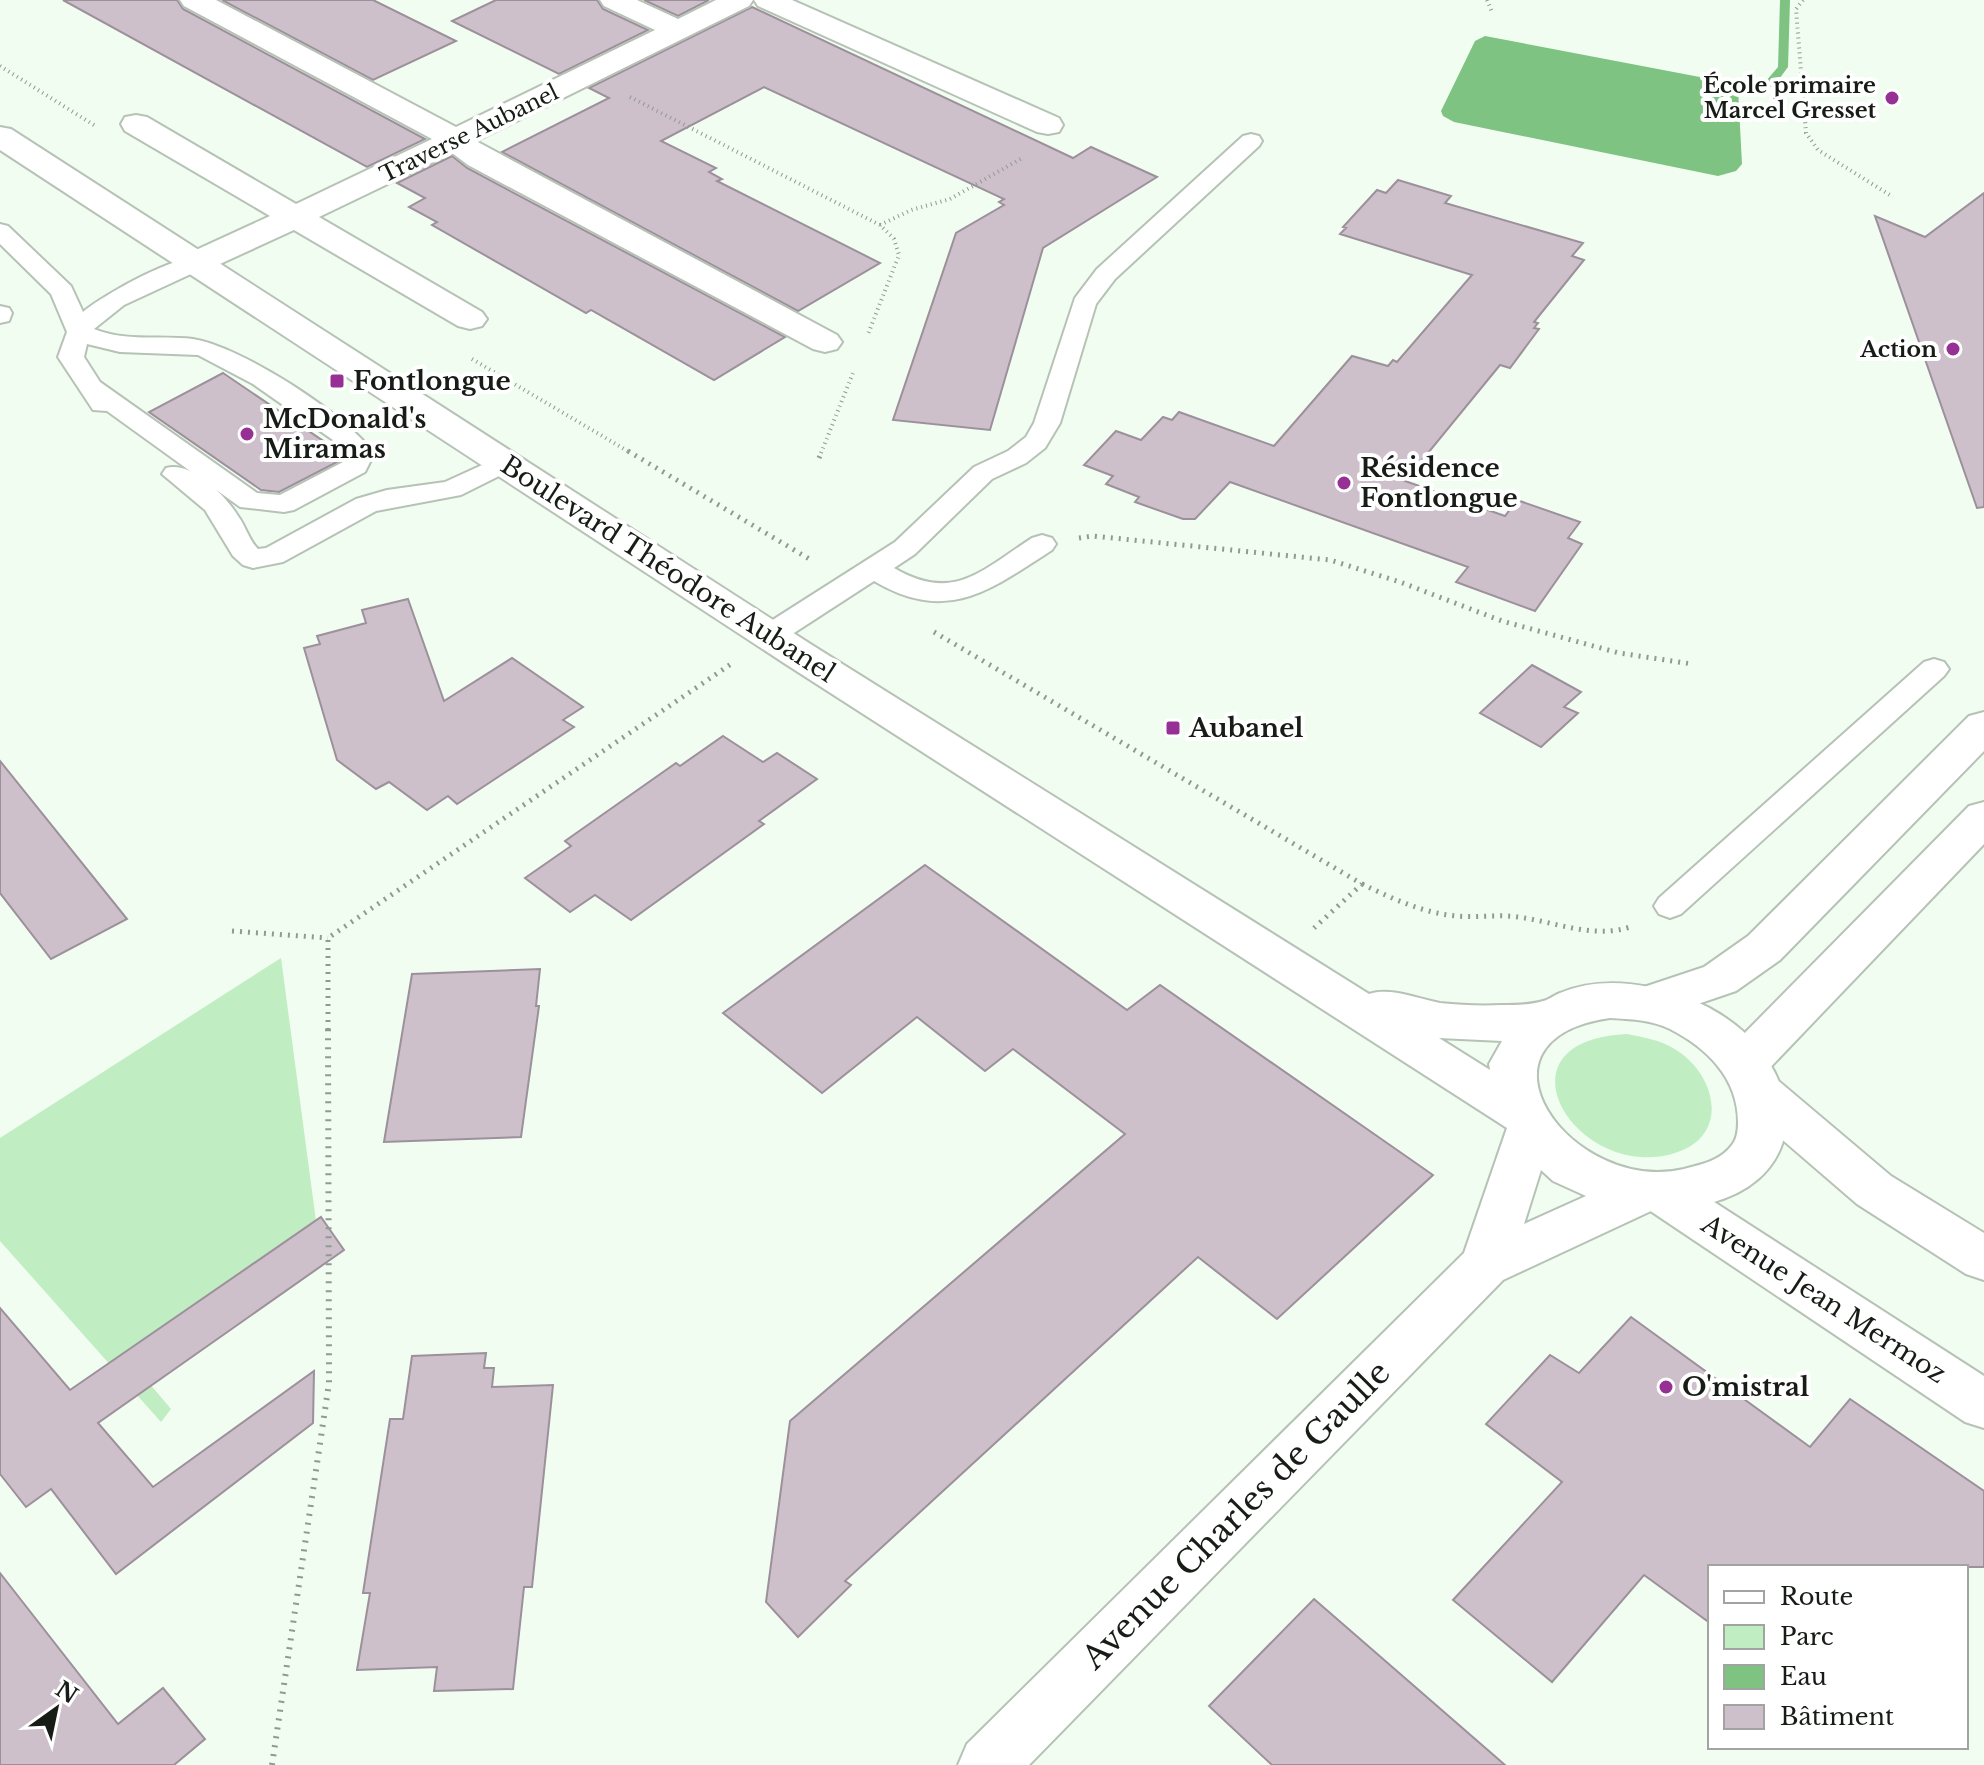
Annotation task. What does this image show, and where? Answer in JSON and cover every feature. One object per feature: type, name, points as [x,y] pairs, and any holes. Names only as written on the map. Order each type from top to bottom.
[{"type":"main road","points":[[194,0],[434,126],[479,158],[825,342]]},
{"type":"main road","points":[[614,0],[678,30]]},
{"type":"main road","name":"Traverse Aubanel","points":[[197,262],[739,0]]},
{"type":"main road","points":[[768,0],[1048,125]]},
{"type":"main road","points":[[136,124],[470,319]]},
{"type":"main road","name":"Boulevard Théodore Aubanel","points":[[0,136],[770,635],[1340,997],[1525,1122]]},
{"type":"main road","points":[[1648,1003],[1720,979],[1764,948],[1984,726]]},
{"type":"main road","points":[[1751,1077],[1984,817]]},
{"type":"main road","name":"Boulevard Théodore Aubanel","points":[[1340,997],[1434,1022],[1494,1025],[1546,1019]]},
{"type":"main road","points":[[1751,1077],[1761,1121],[1756,1150],[1733,1174],[1701,1189],[1652,1194],[1598,1182],[1559,1161],[1525,1122],[1512,1082],[1516,1057],[1527,1036],[1546,1019],[1575,1005],[1610,1000],[1648,1003],[1685,1016],[1719,1037],[1751,1077],[1874,1190],[1984,1259]]},
{"type":"main road","name":"Avenue Charles de Gaulle","points":[[1485,1265],[1525,1122]]},
{"type":"main road","name":"Avenue Charles de Gaulle","points":[[988,1765],[1485,1265],[1652,1194]]},
{"type":"main road","name":"Avenue Jean Mermoz","points":[[1652,1194],[1984,1405]]},
{"type":"lane","points":[[770,635],[905,548],[983,473],[1017,457],[1036,442],[1047,423],[1084,303],[1106,274],[1251,141]]},
{"type":"lane","points":[[0,231],[62,291],[79,332],[115,344],[206,349],[234,362],[353,442],[361,454],[356,466],[284,504],[250,501],[91,387]]},
{"type":"lane","points":[[197,262],[111,303],[79,332],[71,357],[123,436],[209,499],[225,516],[239,550],[253,559],[273,556],[366,505],[387,498],[451,489],[504,463]]},
{"type":"lane","points":[[873,568],[922,593],[952,594],[982,581],[1042,544]]},
{"type":"lane","points":[[1670,906],[1934,669]]},
{"type":"path","points":[[1487,0],[1492,12]]},
{"type":"path","points":[[1803,0],[1796,9],[1806,133],[1818,150],[1893,197]]},
{"type":"path","points":[[587,75],[880,225],[894,239],[899,255],[864,344]]},
{"type":"path","points":[[880,225],[911,210],[950,199],[1052,141],[1057,134],[1048,125]]},
{"type":"path","points":[[819,458],[858,359]]},
{"type":"path","points":[[1042,544],[1093,536],[1330,560],[1400,582],[1502,621],[1619,653],[1692,664]]},
{"type":"path","points":[[232,931],[328,938],[733,663]]},
{"type":"path","points":[[1362,884],[1401,903],[1446,915],[1518,917],[1585,931],[1625,930],[1670,906]]},
{"type":"path","points":[[272,1765],[329,1383],[328,938]]},
{"type":"green space","points":[[281,958],[316,1221],[135,1345],[163,1377],[149,1383],[171,1409],[161,1422],[0,1241],[0,1138]]},
{"type":"green space","points":[[1627,1034],[1673,1048],[1700,1073],[1712,1104],[1704,1134],[1691,1146],[1672,1154],[1636,1157],[1604,1147],[1579,1129],[1561,1106],[1555,1081],[1562,1059],[1586,1042]]},
{"type":"water","points":[[1485,36],[1726,82],[1738,89],[1742,164],[1736,171],[1718,176],[1454,122],[1443,116],[1441,111],[1475,41]]},
{"type":"building","points":[[63,0],[177,0],[183,9],[425,139],[367,167]]},
{"type":"building","points":[[222,0],[373,0],[456,41],[373,80]]},
{"type":"building","points":[[496,0],[597,0],[603,9],[648,30],[559,74],[452,21]]},
{"type":"building","points":[[644,0],[709,0],[678,16]]},
{"type":"building","points":[[752,7],[1073,158],[1091,147],[1157,177],[1043,248],[990,430],[893,420],[956,233],[1004,205],[999,202],[1004,199],[764,87],[661,141],[716,168],[709,172],[722,179],[717,181],[880,263],[798,311],[502,152],[609,98],[589,88]]},
{"type":"building","points":[[452,156],[467,168],[785,337],[714,380],[591,310],[586,313],[432,225],[437,222],[409,207],[425,198],[397,183]]},
{"type":"building","points":[[1398,180],[1451,196],[1445,203],[1583,243],[1572,256],[1584,260],[1534,322],[1538,323],[1534,328],[1539,329],[1510,368],[1500,365],[1405,481],[1505,516],[1517,500],[1580,522],[1568,538],[1582,544],[1535,611],[1456,582],[1468,567],[1230,482],[1195,519],[1183,519],[1135,502],[1139,497],[1106,484],[1113,476],[1084,465],[1116,431],[1141,440],[1163,417],[1172,420],[1179,412],[1274,446],[1352,356],[1388,366],[1393,360],[1397,362],[1472,275],[1340,234],[1377,190],[1386,193]]},
{"type":"building","name":"Action","points":[[1984,193],[1984,507],[1977,508],[1875,216],[1925,237]]},
{"type":"building","name":"McDonald's Miramas","points":[[223,373],[344,455],[343,459],[279,492],[261,490],[149,412]]},
{"type":"building","points":[[408,599],[444,701],[512,658],[583,707],[563,720],[574,727],[457,804],[448,796],[427,810],[389,782],[376,789],[337,760],[304,648],[320,644],[317,636],[366,623],[362,610]]},
{"type":"building","points":[[1532,665],[1581,692],[1564,707],[1578,713],[1541,747],[1480,713]]},
{"type":"building","points":[[723,736],[763,762],[777,753],[817,779],[759,821],[764,824],[631,920],[595,895],[570,912],[525,878],[571,846],[565,841],[676,763],[680,766]]},
{"type":"building","points":[[0,761],[127,919],[51,959],[0,893]]},
{"type":"building","points":[[925,865],[1127,1010],[1160,985],[1433,1175],[1277,1319],[1198,1257],[845,1581],[851,1585],[798,1637],[766,1602],[790,1421],[1125,1134],[1013,1049],[985,1071],[917,1017],[822,1093],[723,1013]]},
{"type":"building","points":[[540,969],[536,1006],[539,1006],[521,1137],[384,1142],[412,974]]},
{"type":"building","points":[[321,1217],[344,1250],[98,1423],[153,1487],[314,1371],[313,1423],[116,1574],[51,1489],[26,1507],[0,1474],[0,1308],[70,1390]]},
{"type":"building","points":[[1631,1317],[1810,1447],[1850,1399],[1984,1491],[1984,1567],[1708,1565],[1708,1622],[1644,1575],[1552,1682],[1453,1600],[1562,1482],[1486,1424],[1550,1355],[1579,1373]]},
{"type":"building","points":[[486,1353],[484,1368],[494,1368],[492,1387],[553,1385],[532,1587],[524,1587],[513,1689],[434,1691],[437,1667],[357,1670],[370,1593],[363,1593],[390,1419],[403,1419],[412,1356]]},
{"type":"building","points":[[0,1573],[118,1724],[163,1688],[205,1739],[174,1765],[0,1765]]},
{"type":"building","points":[[1314,1599],[1505,1765],[1272,1765],[1209,1706]]},
{"type":"waterway","points":[[1738,89],[1770,84],[1783,67],[1785,0]]},
{"type":"place","name":"École primaire Marcel Gresset","points":[[1892,98]]},
{"type":"place","name":"Action","points":[[1953,349]]},
{"type":"place","name":"Fontlongue","points":[[337,381]]},
{"type":"place","name":"McDonald's Miramas","points":[[247,434]]},
{"type":"place","name":"Résidence Fontlongue","points":[[1344,483]]},
{"type":"place","name":"Aubanel","points":[[1173,728]]},
{"type":"place","name":"O'mistral","points":[[1666,1387]]}]
